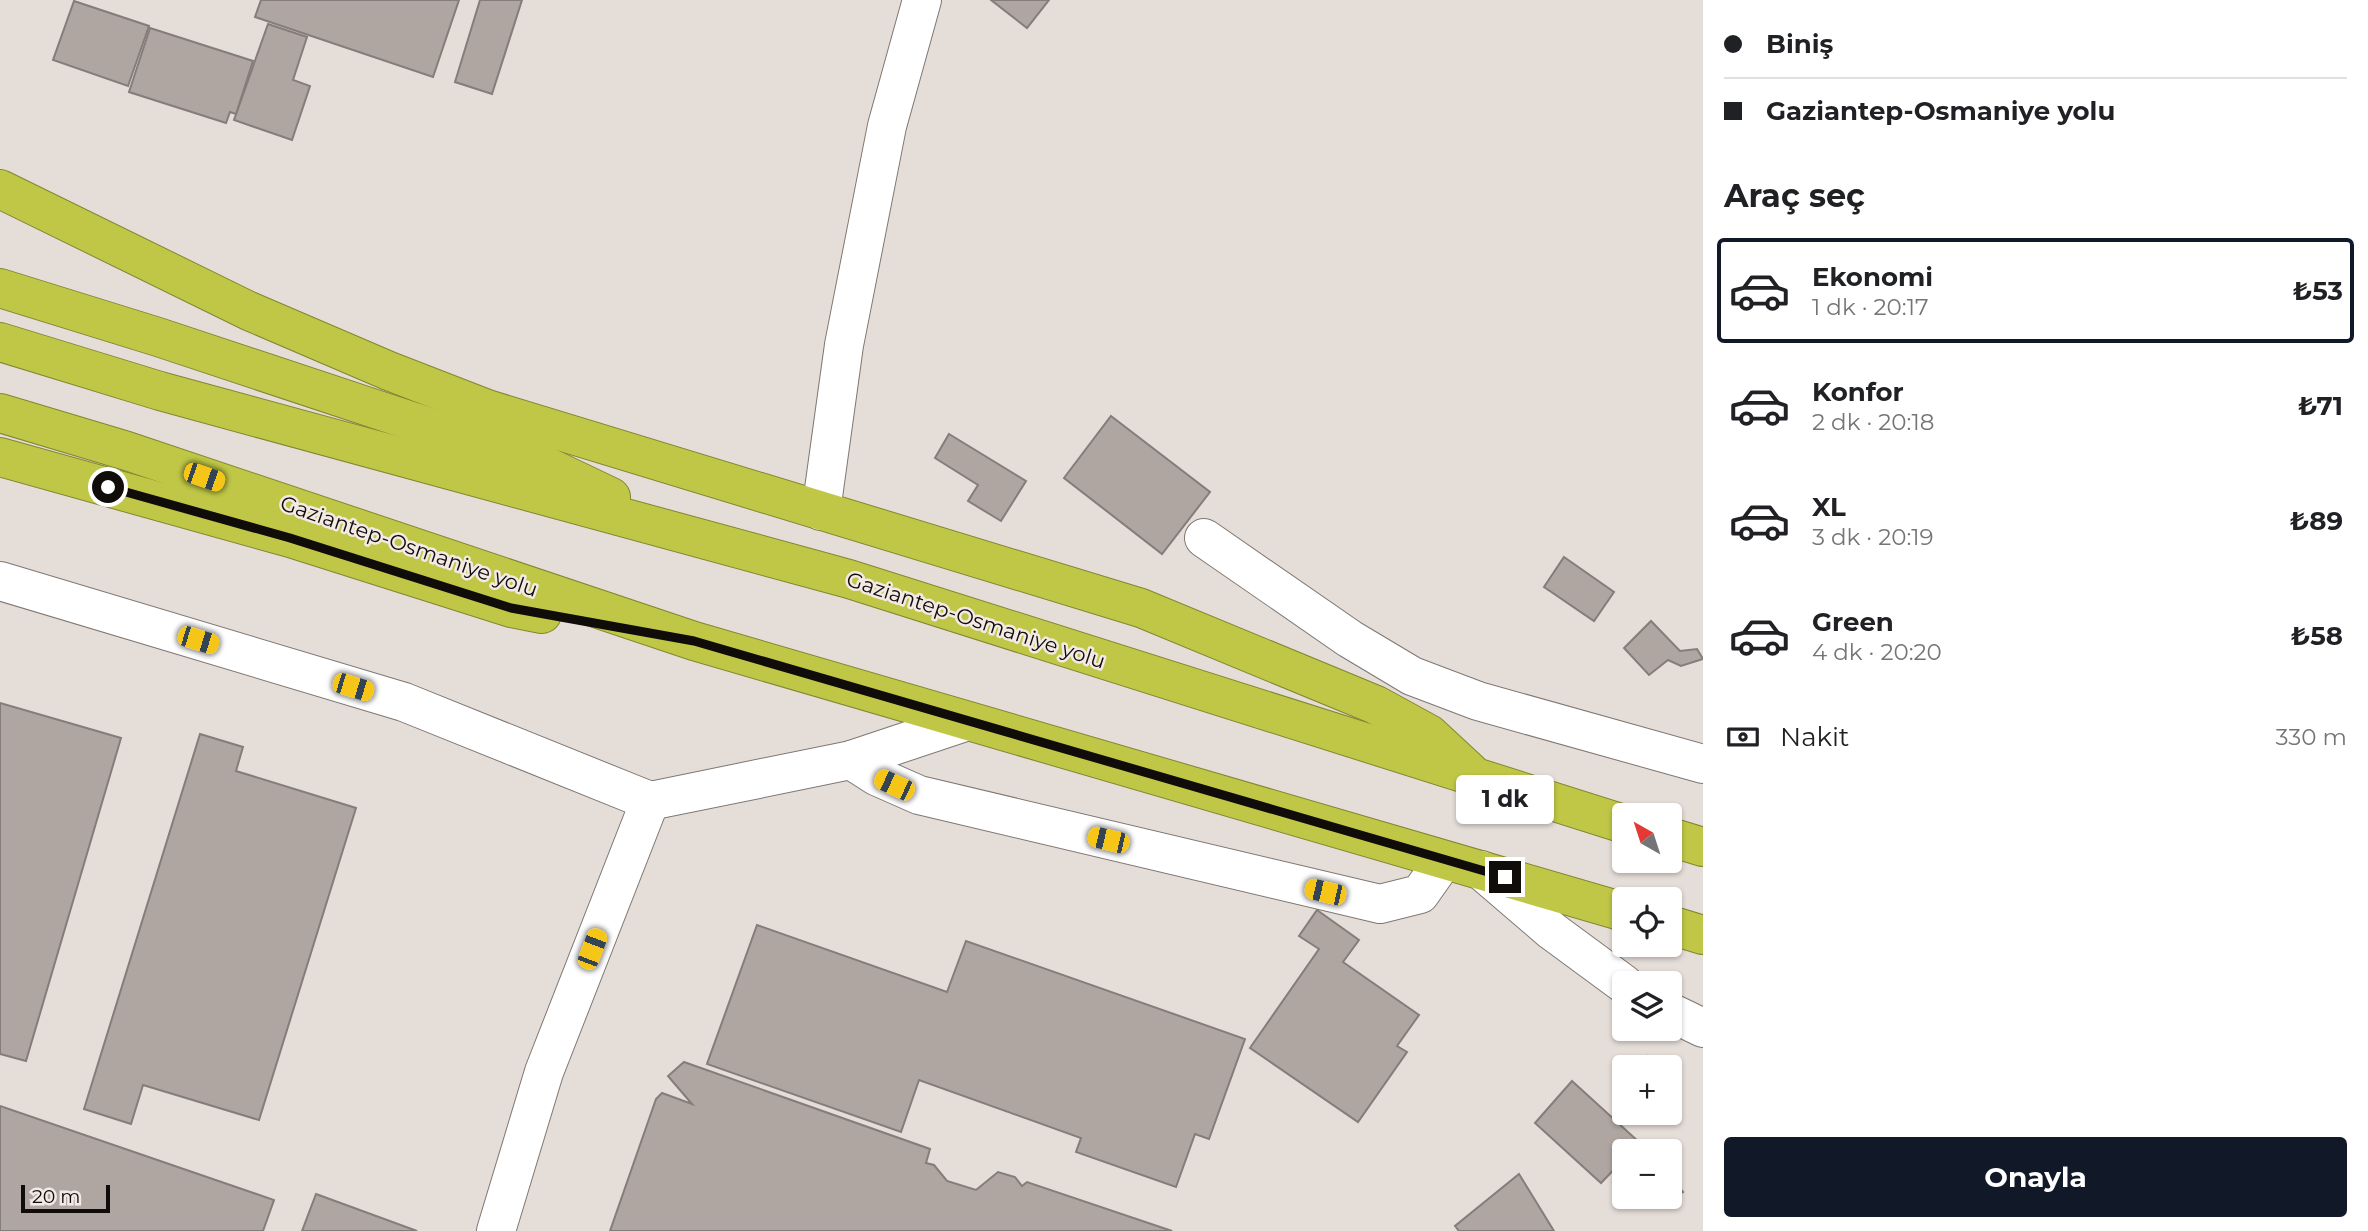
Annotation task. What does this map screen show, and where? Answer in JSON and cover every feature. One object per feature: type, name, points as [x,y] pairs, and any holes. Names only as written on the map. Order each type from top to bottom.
[{"type":"highway","points":[[0,189],[249,311],[389,371],[556,432],[1141,608],[1376,705],[1429,734],[1476,779]]},
{"type":"highway","points":[[0,288],[158,337],[544,465],[697,540]]},
{"type":"highway","name":"Gaziantep-Osmaniye yolu","points":[[0,342],[160,391],[697,540],[849,579],[1612,820]]},
{"type":"highway","name":"Gaziantep-Osmaniye yolu","points":[[0,413],[127,451],[694,641],[1612,908]]},
{"type":"highway","points":[[0,457],[290,538],[511,608],[694,641]]},
{"type":"highway","points":[[1682,841],[1703,847]]},
{"type":"highway","points":[[1682,928],[1703,934]]},
{"type":"street","points":[[821,511],[844,345],[887,126],[922,0]]},
{"type":"street","points":[[1204,538],[1350,639],[1412,676],[1478,701],[1703,764]]},
{"type":"street","points":[[0,581],[404,702],[650,801],[851,760],[965,722]]},
{"type":"street","points":[[851,760],[876,776],[919,795],[1380,904],[1420,894],[1444,860]]},
{"type":"street","points":[[496,1231],[544,1072],[650,801]]},
{"type":"street","points":[[1481,870],[1560,938],[1612,975]]},
{"type":"street","points":[[1682,1018],[1703,1028]]},
{"type":"building","points":[[261,0],[459,0],[433,77],[255,17]]},
{"type":"building","points":[[480,0],[522,0],[492,94],[455,82]]},
{"type":"building","points":[[991,0],[1049,0],[1027,28]]},
{"type":"building","points":[[74,1],[149,26],[128,86],[53,60]]},
{"type":"building","points":[[268,24],[307,37],[293,80],[310,86],[292,140],[234,120]]},
{"type":"building","points":[[150,28],[253,61],[236,114],[230,112],[226,123],[129,92]]},
{"type":"building","points":[[1111,416],[1210,492],[1162,554],[1064,478]]},
{"type":"building","points":[[949,434],[1026,481],[1001,521],[968,501],[978,485],[935,458]]},
{"type":"building","points":[[1564,557],[1614,592],[1594,621],[1544,587]]},
{"type":"building","points":[[1651,621],[1680,651],[1697,649],[1703,659],[1681,666],[1668,660],[1649,675],[1624,648]]},
{"type":"building","points":[[0,703],[121,738],[26,1061],[0,1054]]},
{"type":"building","points":[[200,734],[243,747],[236,771],[356,808],[259,1120],[143,1085],[131,1124],[84,1109]]},
{"type":"building","points":[[1317,910],[1359,940],[1343,962],[1419,1015],[1397,1046],[1407,1052],[1358,1122],[1250,1048],[1319,949],[1299,936]]},
{"type":"building","points":[[757,925],[947,992],[966,941],[1245,1039],[1209,1139],[1195,1134],[1176,1187],[1076,1152],[1081,1138],[919,1080],[901,1132],[707,1064]]},
{"type":"building","points":[[684,1062],[930,1149],[926,1163],[934,1165],[947,1181],[976,1190],[998,1172],[1015,1177],[1022,1186],[1027,1182],[1172,1231],[610,1231],[656,1099],[662,1093],[692,1104],[668,1076]]},
{"type":"building","points":[[1572,1081],[1612,1117],[1612,1125],[1620,1125],[1636,1139],[1612,1139],[1612,1172],[1601,1183],[1535,1123]]},
{"type":"building","points":[[0,1106],[274,1200],[263,1231],[0,1231]]},
{"type":"building","points":[[1519,1174],[1554,1231],[1459,1231],[1455,1226]]},
{"type":"building","points":[[316,1194],[417,1231],[302,1231]]},
{"type":"route","points":[[108,487],[290,538],[511,608],[694,641],[1505,877]]}]
